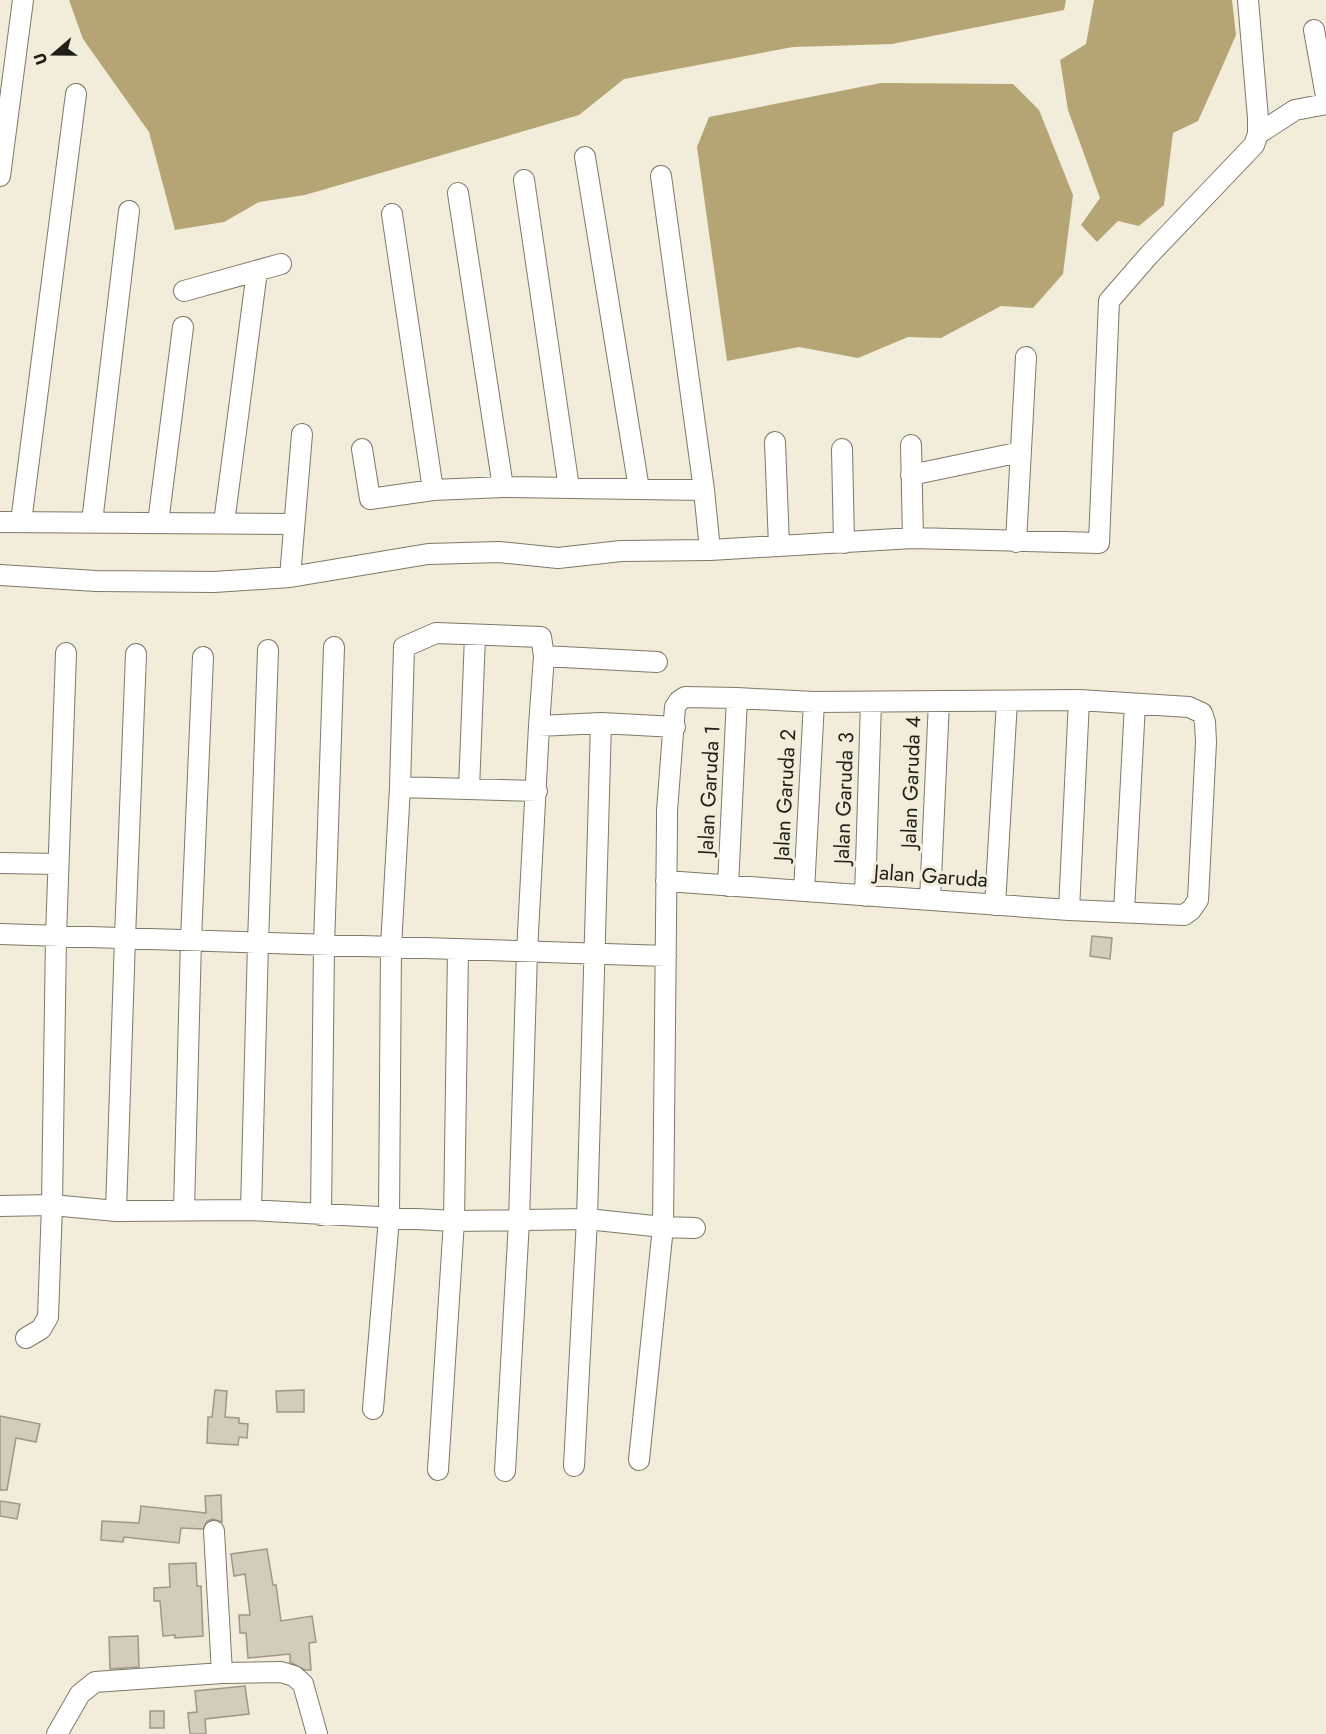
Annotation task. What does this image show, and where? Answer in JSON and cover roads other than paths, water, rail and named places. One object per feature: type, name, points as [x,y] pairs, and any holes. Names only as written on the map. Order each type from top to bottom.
[{"type":"street","points":[[0,176],[23,0]]},
{"type":"street","points":[[0,575],[96,581],[214,582],[290,577],[428,554],[499,552],[558,558],[621,551],[710,550],[913,538],[1099,543],[1109,301],[1149,255],[1254,145],[1258,126],[1248,1]]},
{"type":"street","points":[[1314,30],[1326,96]]},
{"type":"street","points":[[21,522],[76,94]]},
{"type":"street","points":[[1258,126],[1295,110],[1326,104]]},
{"type":"street","points":[[585,157],[639,489]]},
{"type":"street","points":[[661,176],[704,490],[710,550]]},
{"type":"street","points":[[524,180],[569,488]]},
{"type":"street","points":[[458,193],[503,487]]},
{"type":"street","points":[[93,522],[129,211]]},
{"type":"street","points":[[392,214],[433,490]]},
{"type":"street","points":[[184,291],[281,264]]},
{"type":"street","points":[[224,523],[257,271]]},
{"type":"street","points":[[158,523],[183,327]]},
{"type":"street","points":[[1016,542],[1026,357]]},
{"type":"street","points":[[290,577],[302,435]]},
{"type":"street","points":[[775,442],[778,546]]},
{"type":"street","points":[[910,445],[913,538]]},
{"type":"street","points":[[362,449],[370,499],[433,490],[503,487],[704,490]]},
{"type":"street","points":[[842,449],[844,543]]},
{"type":"street","points":[[912,475],[1021,452]]},
{"type":"street","points":[[0,522],[294,524]]},
{"type":"street","points":[[373,1409],[388,1218],[391,947],[400,787],[404,647],[436,633],[541,637],[544,656],[527,952],[519,1221],[505,1471]]},
{"type":"street","points":[[469,789],[475,636]]},
{"type":"street","points":[[321,1215],[324,945],[334,647]]},
{"type":"street","points":[[251,1210],[268,650]]},
{"type":"street","points":[[26,1338],[41,1329],[48,1317],[56,936],[66,653]]},
{"type":"street","points":[[116,1211],[124,938],[136,654]]},
{"type":"street","points":[[544,656],[657,662]]},
{"type":"street","points":[[184,1210],[202,657]]},
{"type":"street","points":[[639,1460],[663,1227],[667,811],[675,707],[679,701],[685,697],[814,702],[1079,700],[1135,704],[1124,912]]},
{"type":"street","name":"Jalan Garuda 1","points":[[728,886],[737,698]]},
{"type":"street","points":[[1070,910],[1079,700]]},
{"type":"street","name":"Jalan Garuda 4","points":[[930,900],[939,701]]},
{"type":"street","points":[[995,905],[1006,701]]},
{"type":"street","name":"Jalan Garuda 2","points":[[804,891],[814,702]]},
{"type":"street","name":"Jalan Garuda 3","points":[[865,896],[871,702]]},
{"type":"street","name":"Jalan Garuda","points":[[666,881],[1070,910],[1184,915],[1198,900],[1205,722],[1202,713],[1189,707],[1135,704]]},
{"type":"street","points":[[539,726],[601,723],[675,727]]},
{"type":"street","points":[[574,1466],[587,1219],[601,723]]},
{"type":"street","points":[[400,787],[537,791]]},
{"type":"street","points":[[0,863],[58,864]]},
{"type":"street","points":[[0,934],[666,956]]},
{"type":"street","points":[[438,1470],[454,1221],[458,949]]},
{"type":"street","points":[[0,1206],[52,1206],[116,1211],[251,1210],[454,1221],[587,1219],[695,1228]]},
{"type":"street","points":[[214,1531],[222,1673]]},
{"type":"street","points":[[57,1734],[80,1694],[95,1682],[222,1673],[281,1672],[294,1676],[303,1684],[317,1734]]}]
